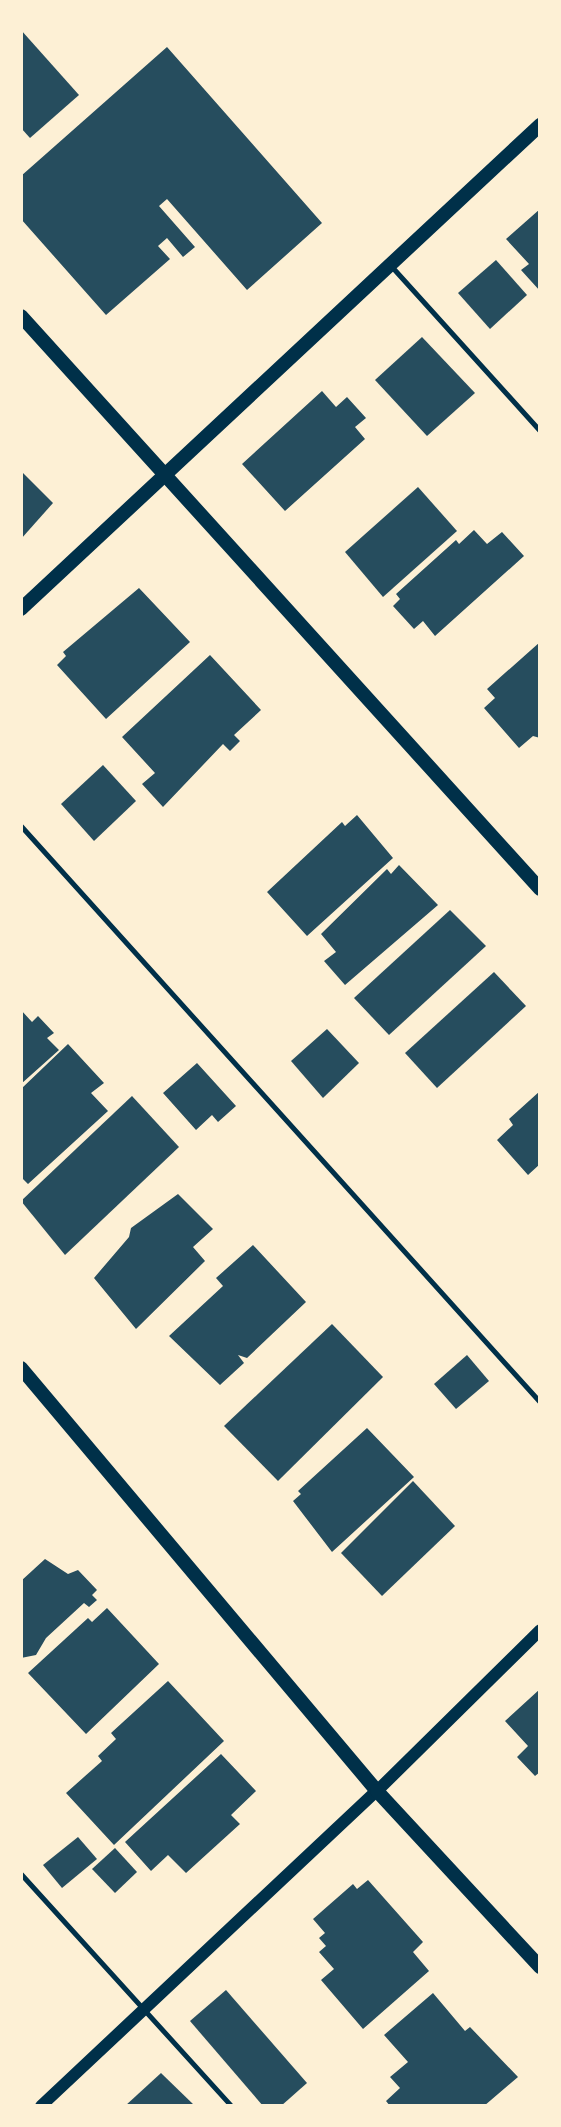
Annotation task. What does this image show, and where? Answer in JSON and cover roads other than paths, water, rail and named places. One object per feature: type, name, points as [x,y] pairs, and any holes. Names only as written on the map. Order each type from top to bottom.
[{"type":"main road","points":[[21,609],[540,125]]},
{"type":"main road","points":[[21,316],[167,474],[540,889]]},
{"type":"main road","points":[[21,1368],[377,1791],[540,1967]]},
{"type":"street","points":[[41,2106],[377,1791],[540,1630]]},
{"type":"lane","points":[[389,264],[540,431]]},
{"type":"lane","points":[[21,827],[540,1402]]},
{"type":"lane","points":[[21,1874],[231,2106]]}]
